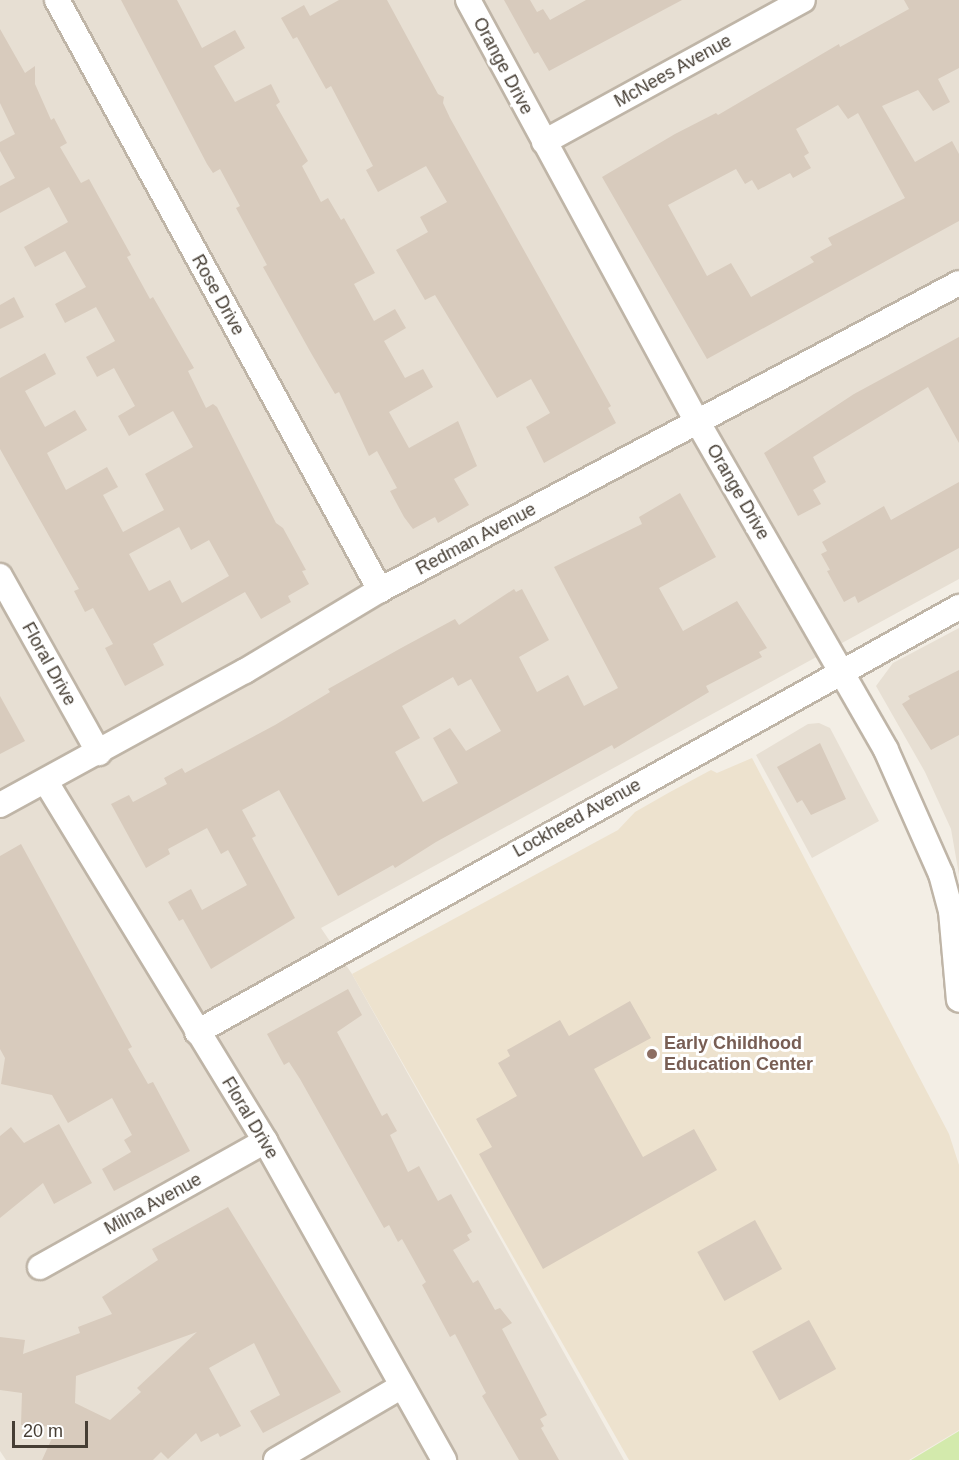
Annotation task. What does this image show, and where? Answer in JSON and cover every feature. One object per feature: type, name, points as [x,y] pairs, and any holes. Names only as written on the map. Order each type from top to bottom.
[{"type":"street","name":"Rose Drive","points":[[57,0],[380,590]]},
{"type":"street","name":"Orange Drive","points":[[468,0],[697,421],[886,750],[955,910],[959,1000]]},
{"type":"street","name":"McNees Avenue","points":[[544,142],[803,0]]},
{"type":"street","name":"Redman Avenue","points":[[0,805],[99,753],[380,590],[959,283]]},
{"type":"street","name":"Floral Drive","points":[[0,576],[99,753]]},
{"type":"street","name":"Lockheed Avenue","points":[[197,1032],[842,670],[959,607]]},
{"type":"street","name":"Floral Drive","points":[[46,782],[265,1141],[444,1460]]},
{"type":"street","name":"Milna Avenue","points":[[40,1267],[265,1141]]},
{"type":"street","points":[[276,1460],[402,1386]]},
{"type":"shaded area","points":[[0,0],[959,0],[959,579],[321,928],[352,974],[624,1460],[6,1460],[0,1451]]},
{"type":"shaded area","points":[[959,628],[959,875],[951,829],[925,772],[876,686],[893,663]]},
{"type":"shaded area","points":[[819,723],[830,728],[879,821],[812,858],[756,755],[808,724]]},
{"type":"shaded area","name":"Early Childhood Education Center","points":[[752,758],[949,1134],[959,1165],[959,1430],[909,1460],[629,1460],[352,974],[618,830],[635,812],[670,792],[711,770],[717,773]]},
{"type":"green space","points":[[959,1431],[959,1460],[911,1460]]},
{"type":"building","points":[[121,0],[177,0],[202,48],[235,30],[245,48],[214,66],[235,102],[271,84],[280,102],[276,105],[308,161],[302,166],[321,202],[328,198],[341,220],[344,218],[375,273],[354,284],[374,321],[395,309],[406,328],[384,341],[405,378],[423,369],[433,387],[389,412],[409,448],[458,421],[477,466],[454,479],[469,505],[438,523],[435,517],[413,529],[404,517],[390,491],[397,488],[377,451],[369,456],[339,392],[335,394],[263,267],[267,265],[236,208],[240,206],[220,169],[213,173],[207,164]]},
{"type":"building","points":[[339,0],[387,0],[438,94],[444,97],[443,103],[450,118],[611,406],[608,408],[616,423],[544,463],[526,427],[550,413],[531,379],[497,398],[435,295],[425,300],[396,250],[428,232],[420,217],[447,202],[426,166],[378,192],[366,170],[373,166],[331,86],[326,89],[297,37],[293,39],[281,18],[304,5],[310,16]]},
{"type":"building","points":[[504,0],[530,0],[537,12],[543,9],[550,20],[586,0],[682,0],[549,71],[538,52],[534,54]]},
{"type":"building","points":[[904,0],[959,0],[959,68],[938,79],[950,102],[933,111],[918,90],[882,106],[915,162],[952,141],[959,154],[959,221],[707,359],[602,177],[675,134],[716,113],[718,115],[839,44],[840,47],[909,9]],"holes":[[[838,105],[848,119],[858,113],[905,198],[828,238],[832,245],[810,257],[814,262],[751,297],[731,263],[707,276],[668,205],[736,169],[745,184],[752,180],[758,190],[790,173],[793,178],[811,168],[804,156],[809,153],[796,129]]]},
{"type":"building","points":[[0,29],[25,73],[35,66],[35,84],[51,120],[54,118],[67,143],[60,147],[81,183],[89,179],[131,255],[127,257],[150,299],[153,297],[194,368],[188,371],[206,408],[213,404],[217,407],[276,523],[283,528],[306,570],[302,571],[309,584],[288,596],[291,602],[261,619],[245,592],[153,644],[164,665],[125,686],[105,648],[113,644],[93,608],[85,612],[74,591],[79,589],[0,449],[0,378],[45,353],[56,374],[25,391],[45,427],[75,410],[87,430],[47,453],[66,490],[107,467],[118,487],[103,495],[123,532],[164,510],[145,474],[193,447],[173,411],[129,436],[118,416],[135,406],[114,368],[97,377],[86,357],[115,341],[96,307],[65,323],[55,304],[86,287],[65,251],[35,267],[24,247],[68,222],[49,187],[0,213],[0,186],[15,178],[0,151],[0,142],[15,134],[0,103]],"holes":[[[179,527],[191,550],[209,540],[229,576],[182,603],[170,580],[149,591],[129,554]]]},
{"type":"building","points":[[14,297],[24,317],[0,329],[0,305]]},
{"type":"building","points":[[959,337],[959,443],[928,387],[813,457],[826,482],[813,490],[821,504],[798,516],[764,453],[854,394]]},
{"type":"building","points":[[959,482],[959,548],[858,603],[855,596],[844,602],[827,571],[830,570],[821,554],[827,551],[822,542],[884,506],[891,520]]},
{"type":"building","points":[[680,493],[716,557],[659,588],[683,631],[737,601],[767,648],[759,652],[762,657],[706,686],[709,692],[614,749],[612,745],[436,842],[395,868],[393,865],[338,896],[279,790],[242,810],[256,836],[252,838],[295,918],[211,969],[183,919],[179,921],[168,902],[191,889],[202,910],[247,885],[228,850],[221,854],[207,828],[168,849],[170,854],[146,868],[111,804],[129,795],[133,802],[167,784],[164,778],[182,768],[185,773],[275,725],[330,692],[328,689],[455,619],[459,625],[514,589],[516,592],[522,589],[549,640],[519,657],[537,692],[568,675],[584,706],[618,688],[554,567],[642,524],[639,517]],"holes":[[[453,677],[458,686],[471,679],[501,731],[466,751],[450,728],[433,738],[458,783],[423,802],[395,752],[420,738],[402,706]]]},
{"type":"building","points":[[959,670],[959,735],[931,750],[902,704],[910,699],[908,696]]},
{"type":"building","points":[[0,696],[25,741],[0,754]]},
{"type":"building","points":[[820,743],[846,799],[811,815],[802,800],[797,803],[777,767]]},
{"type":"building","points":[[21,844],[132,1047],[128,1049],[148,1084],[153,1082],[190,1151],[114,1191],[102,1169],[131,1152],[124,1140],[132,1135],[112,1098],[68,1123],[52,1095],[1,1084],[5,1058],[0,1049],[0,856]]},
{"type":"building","points":[[348,989],[362,1015],[337,1032],[382,1116],[387,1113],[397,1131],[390,1135],[408,1172],[419,1166],[438,1201],[451,1194],[472,1232],[467,1235],[470,1240],[453,1250],[473,1283],[478,1280],[495,1310],[500,1308],[512,1323],[502,1329],[547,1415],[540,1419],[544,1426],[541,1428],[559,1460],[519,1460],[482,1396],[486,1393],[455,1334],[450,1337],[422,1285],[426,1282],[402,1239],[398,1242],[389,1225],[384,1228],[300,1079],[289,1062],[284,1065],[267,1034]]},
{"type":"building","points":[[630,1001],[651,1038],[594,1069],[643,1157],[694,1129],[717,1170],[543,1269],[479,1154],[492,1147],[476,1119],[517,1096],[498,1063],[510,1056],[507,1050],[560,1020],[569,1036]]},
{"type":"building","points":[[59,1124],[92,1183],[54,1204],[43,1183],[0,1218],[0,1136],[11,1127],[24,1143]]},
{"type":"building","points":[[228,1207],[341,1392],[263,1433],[250,1411],[280,1395],[254,1343],[209,1368],[241,1426],[220,1437],[218,1433],[201,1442],[196,1433],[168,1459],[161,1452],[153,1460],[42,1460],[57,1427],[21,1425],[22,1393],[0,1390],[0,1337],[25,1340],[23,1354],[80,1333],[78,1327],[112,1314],[102,1297],[158,1260],[152,1249]],"holes":[[[197,1332],[137,1388],[141,1392],[110,1420],[75,1403],[76,1376]]]},
{"type":"building","points":[[755,1220],[782,1269],[724,1301],[697,1252]]},
{"type":"building","points":[[809,1320],[836,1369],[779,1400],[752,1352]]},
{"type":"place","name":"Early Childhood Education Center","points":[[652,1054]]}]
